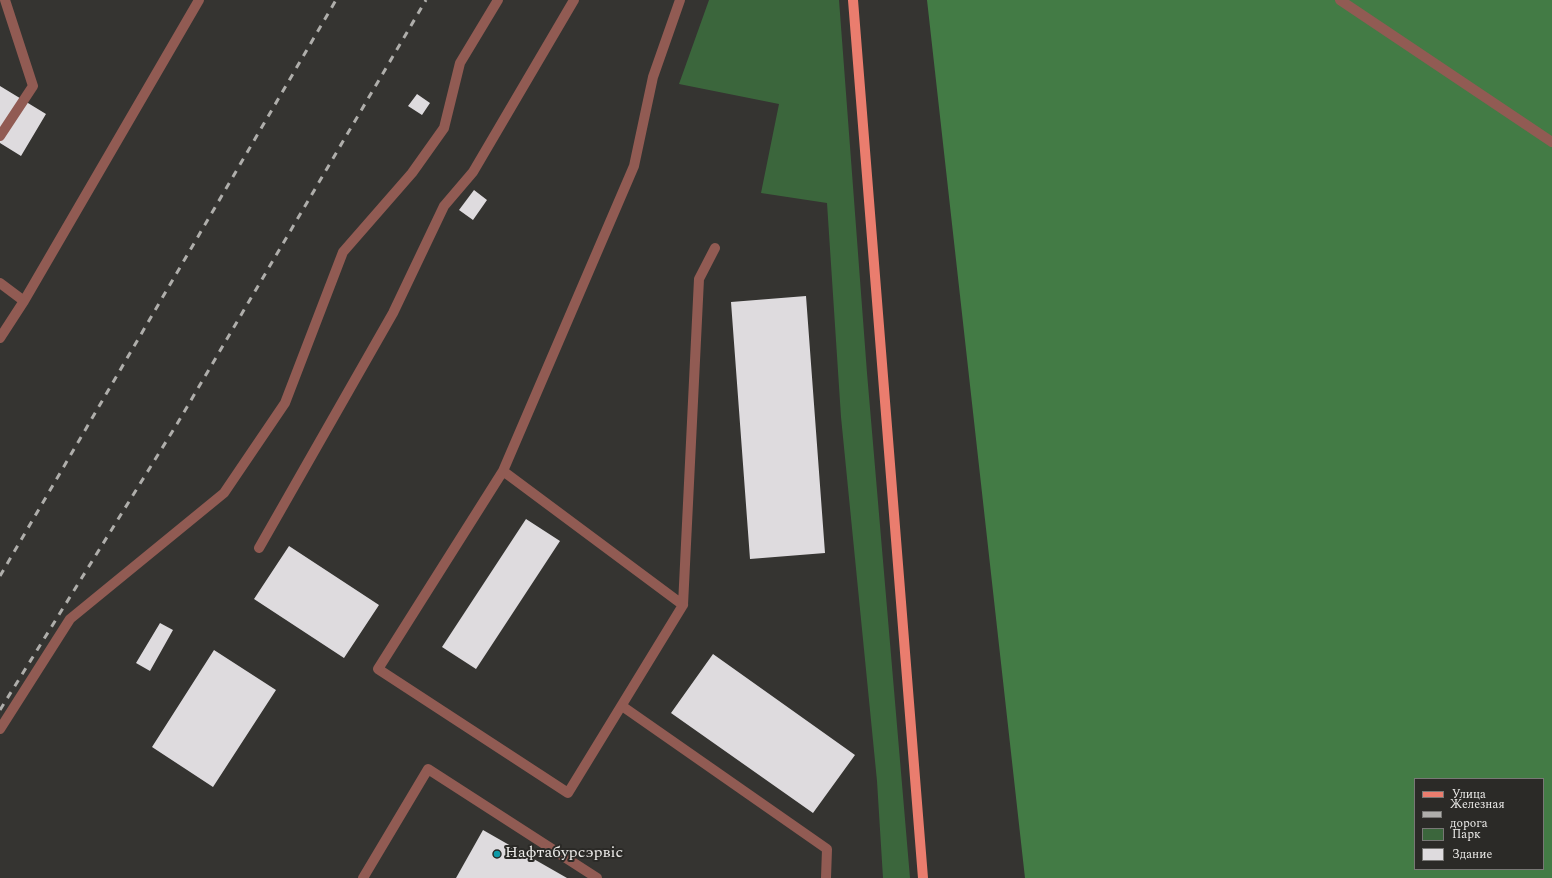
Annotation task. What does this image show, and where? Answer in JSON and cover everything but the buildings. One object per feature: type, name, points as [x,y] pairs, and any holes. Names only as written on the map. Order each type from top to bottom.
[{"type":"main road","points":[[853,0],[923,878]]},
{"type":"street","points":[[0,136],[33,86],[5,0]]},
{"type":"street","points":[[0,338],[24,301],[199,0]]},
{"type":"street","points":[[0,729],[70,619],[224,493],[286,403],[343,252],[412,173],[444,128],[460,63],[498,0]]},
{"type":"street","points":[[259,548],[393,313],[444,206],[473,172],[574,0]]},
{"type":"street","points":[[680,0],[653,76],[634,166],[503,471],[378,669],[568,793],[683,604],[699,278],[715,248]]},
{"type":"street","points":[[1340,0],[1552,142]]},
{"type":"street","points":[[0,283],[24,301]]},
{"type":"street","points":[[503,471],[683,604]]},
{"type":"street","points":[[622,706],[827,849],[826,878]]},
{"type":"street","points":[[362,878],[428,769],[597,878]]},
{"type":"green space","points":[[709,0],[839,0],[867,373],[910,878],[883,878],[877,781],[841,417],[827,203],[761,193],[779,104],[679,84]]},
{"type":"green space","points":[[927,0],[1552,0],[1552,878],[1025,878]]},
{"type":"railway","points":[[0,576],[336,0]]},
{"type":"railway","points":[[0,710],[177,424],[426,0]]},
{"type":"place","name":"Нафтабурсэрвіс","points":[[497,854]]}]
